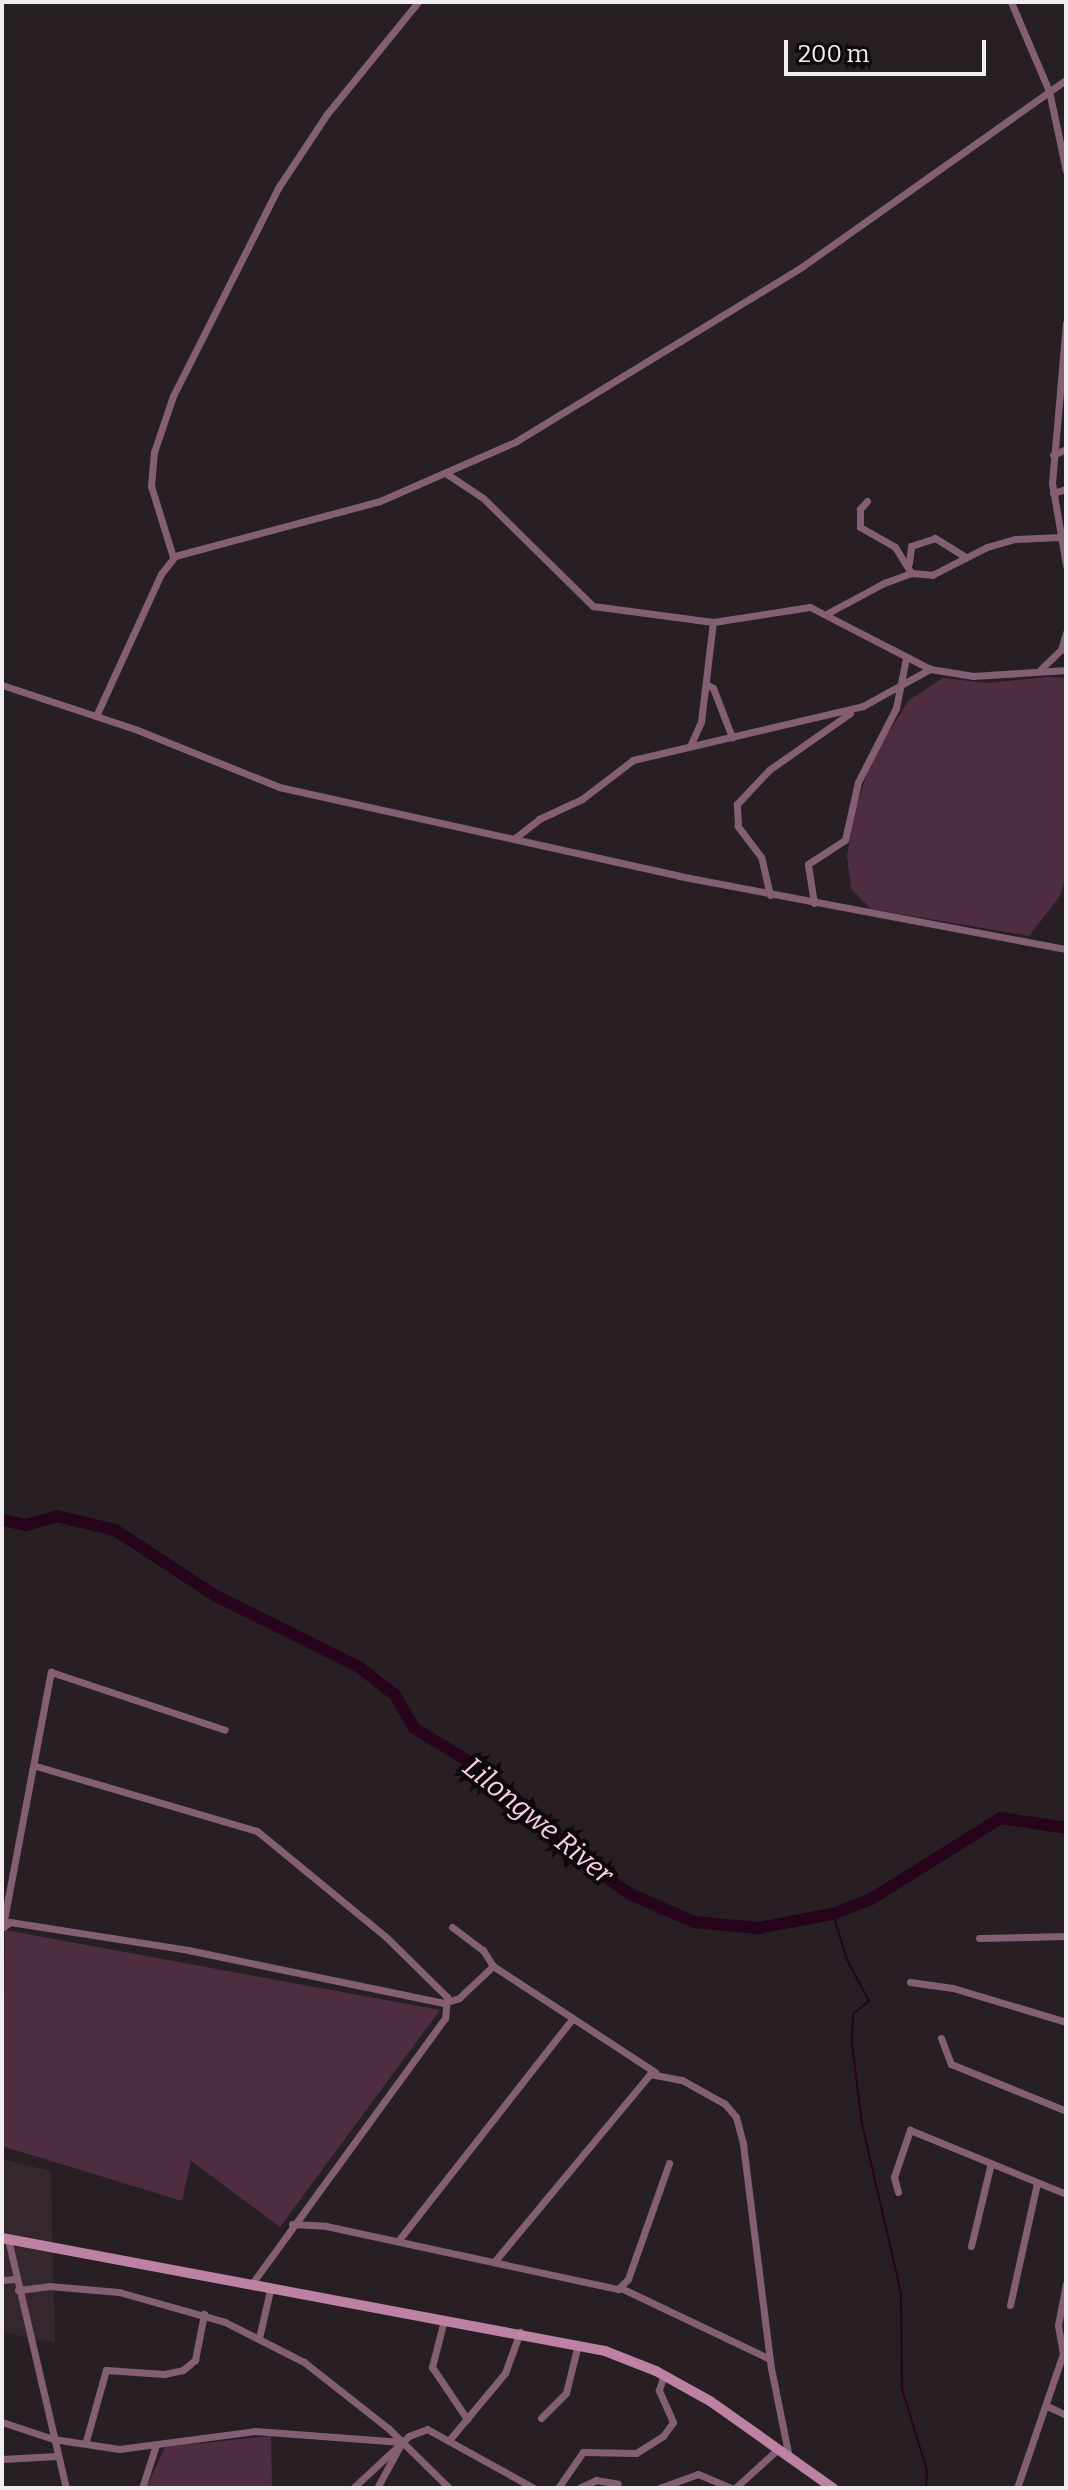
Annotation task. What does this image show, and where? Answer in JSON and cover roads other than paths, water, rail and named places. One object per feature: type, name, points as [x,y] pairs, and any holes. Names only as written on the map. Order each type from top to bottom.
[{"type":"main road","points":[[5,2239],[271,2285],[578,2344],[664,2375],[833,2488]]},
{"type":"street","points":[[96,716],[173,557],[151,486],[154,452],[173,396],[278,188],[327,114],[418,2]]},
{"type":"street","points":[[1011,2],[1049,91],[1066,171]]},
{"type":"street","points":[[173,557],[380,501],[515,442],[803,266],[1066,80]]},
{"type":"street","points":[[1066,323],[1053,455],[1053,493],[1066,565]]},
{"type":"street","points":[[1053,455],[1066,449]]},
{"type":"street","points":[[447,474],[483,498],[593,606],[713,622],[791,607],[828,613],[930,669],[973,676],[1066,670]]},
{"type":"street","points":[[1053,493],[1066,489]]},
{"type":"street","points":[[867,501],[860,509],[860,527],[895,547],[909,563]]},
{"type":"street","points":[[828,613],[911,573],[932,575],[966,557],[1015,539],[1061,537]]},
{"type":"street","points":[[911,573],[911,546],[935,538],[966,557]]},
{"type":"street","points":[[691,745],[701,722],[713,622]]},
{"type":"street","points":[[1038,671],[1053,661],[1066,633]]},
{"type":"street","points":[[814,903],[808,864],[845,840],[858,782],[896,708],[906,658]]},
{"type":"street","points":[[770,895],[761,857],[738,826],[737,804],[769,770],[863,706],[930,669]]},
{"type":"street","points":[[706,684],[713,688],[732,737]]},
{"type":"street","points":[[2,685],[96,716],[258,781],[770,895],[1066,949]]},
{"type":"street","points":[[515,838],[539,819],[582,799],[624,763],[863,706]]},
{"type":"street","points":[[2,1927],[36,1766],[48,1677],[56,1670],[225,1730]]},
{"type":"street","points":[[36,1766],[257,1831],[430,1976],[449,2002],[448,2013],[411,2067],[292,2224],[253,2282]]},
{"type":"street","points":[[2,1927],[10,1922],[188,1950],[449,2002]]},
{"type":"street","points":[[452,1927],[483,1950],[493,1966],[655,2072],[715,2097],[736,2117],[766,2301],[770,2359],[789,2457]]},
{"type":"street","points":[[979,1938],[1066,1936]]},
{"type":"street","points":[[449,2002],[493,1966]]},
{"type":"street","points":[[910,1982],[953,1988],[1066,2022]]},
{"type":"street","points":[[398,2241],[573,2018]]},
{"type":"street","points":[[941,2038],[951,2064],[1066,2111]]},
{"type":"street","points":[[494,2262],[655,2072]]},
{"type":"street","points":[[898,2192],[894,2177],[910,2130],[1066,2194]]},
{"type":"street","points":[[621,2288],[669,2163]]},
{"type":"street","points":[[971,2246],[991,2163]]},
{"type":"street","points":[[1010,2305],[1037,2183]]},
{"type":"street","points":[[292,2224],[398,2241],[621,2288],[770,2359]]},
{"type":"street","points":[[5,2239],[66,2488]]},
{"type":"street","points":[[2,2280],[16,2279]]},
{"type":"street","points":[[1017,2488],[1064,2353],[1058,2325],[1066,2284]]},
{"type":"street","points":[[259,2338],[271,2285]]},
{"type":"street","points":[[18,2290],[49,2286],[119,2292],[204,2314],[259,2338],[304,2362],[402,2442],[449,2488]]},
{"type":"street","points":[[86,2441],[106,2370],[164,2374],[183,2370],[195,2360],[204,2314]]},
{"type":"street","points":[[445,2318],[432,2367],[467,2419]]},
{"type":"street","points":[[450,2439],[505,2373],[520,2332]]},
{"type":"street","points":[[541,2418],[566,2393],[578,2344]]},
{"type":"street","points":[[558,2488],[583,2452],[636,2453],[663,2436],[673,2422],[659,2390],[664,2375]]},
{"type":"street","points":[[1047,2406],[1066,2415]]},
{"type":"street","points":[[2,2422],[53,2439],[86,2441],[119,2449],[255,2431],[402,2442]]},
{"type":"street","points":[[353,2488],[402,2442],[427,2429],[534,2488]]},
{"type":"street","points":[[377,2488],[402,2442]]},
{"type":"street","points":[[139,2486],[153,2464],[156,2445]]},
{"type":"street","points":[[659,2488],[698,2474],[733,2488],[778,2449]]},
{"type":"street","points":[[2,2459],[57,2456]]},
{"type":"street","points":[[579,2488],[596,2480],[618,2484]]},
{"type":"waterway","name":"Lilongwe River","points":[[2,1520],[26,1525],[57,1516],[115,1530],[216,1596],[359,1667],[395,1695],[414,1728],[489,1774],[579,1858],[630,1894],[694,1922],[758,1928],[833,1914],[871,1899],[1001,1818],[1066,1828]]},
{"type":"waterway","points":[[833,1914],[847,1960],[869,2001],[853,2014],[852,2044],[862,2124],[901,2293],[902,2389],[927,2471],[926,2488]]}]
